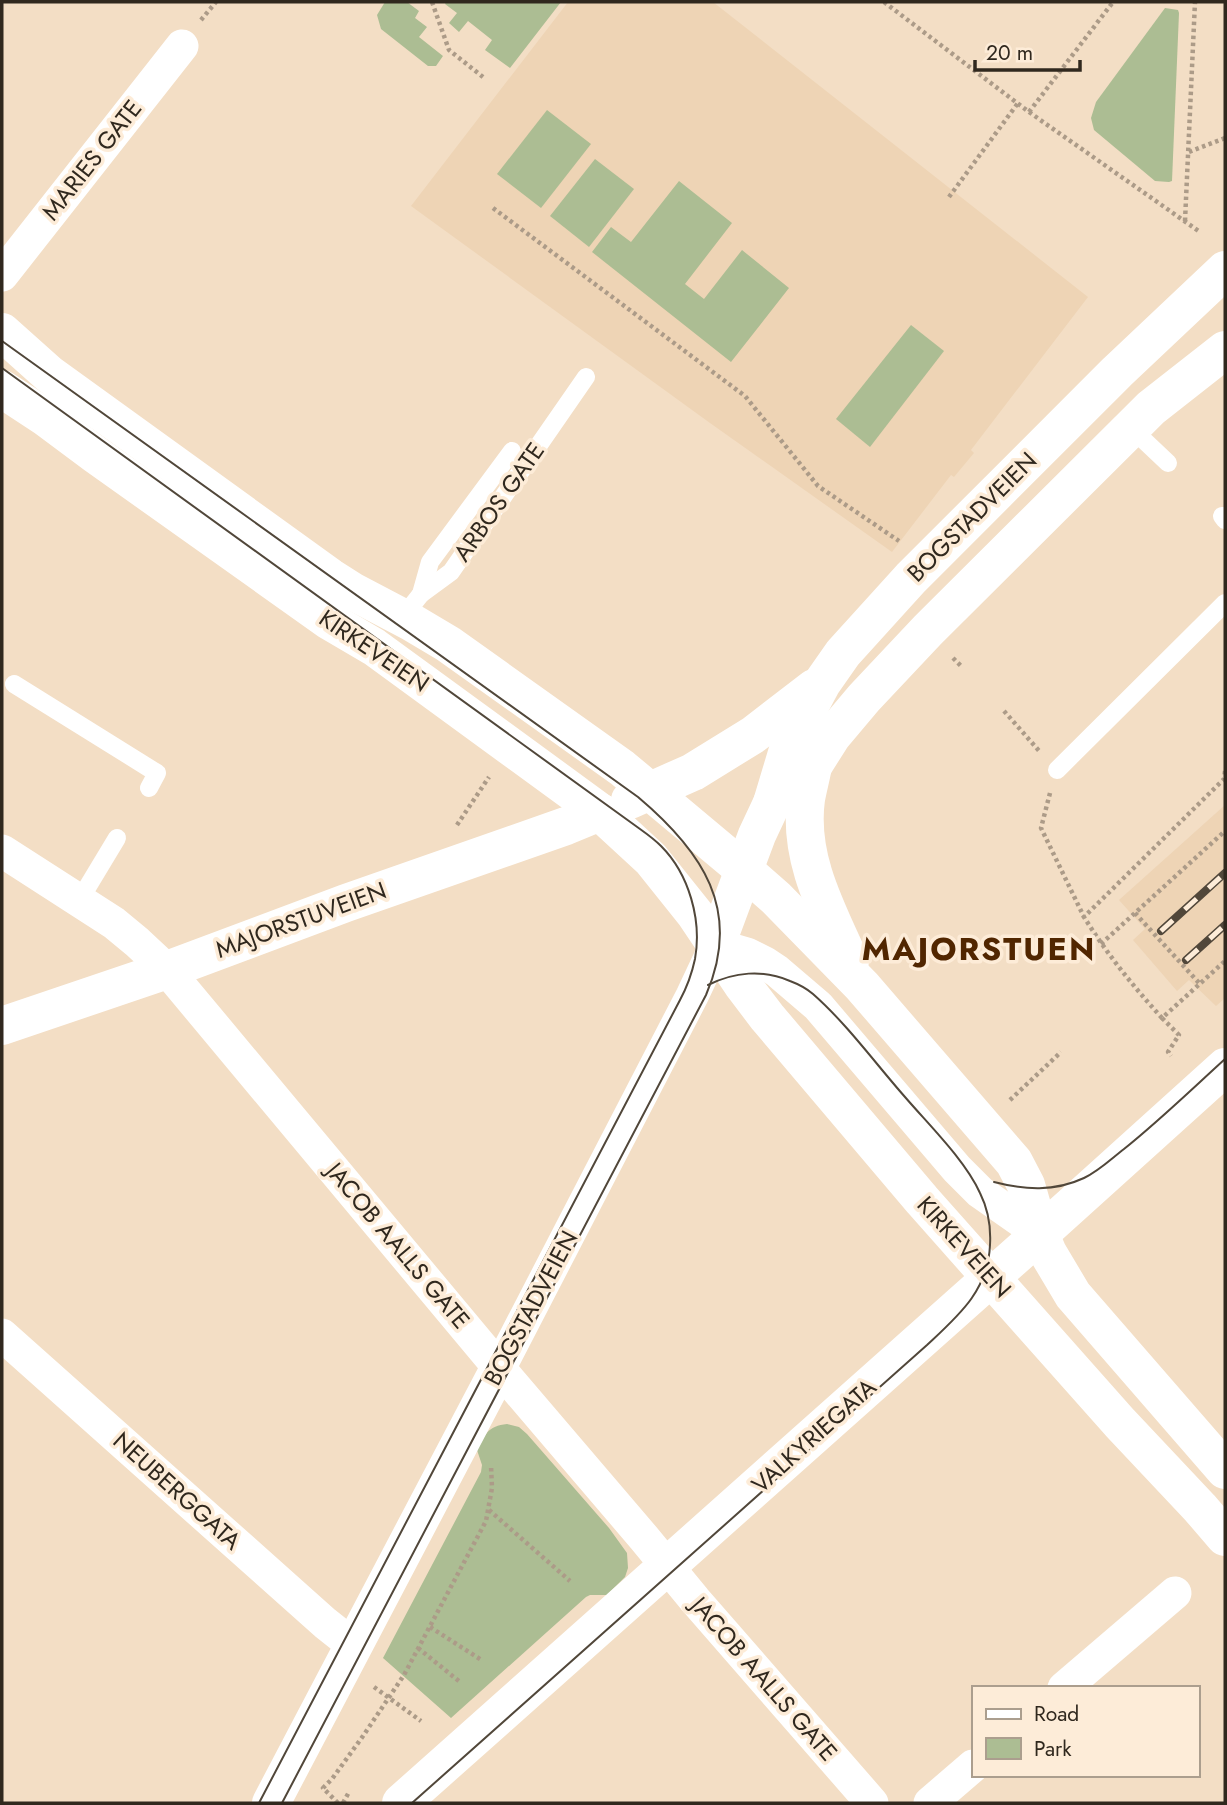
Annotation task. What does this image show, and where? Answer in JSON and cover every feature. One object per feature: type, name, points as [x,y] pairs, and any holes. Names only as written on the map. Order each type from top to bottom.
[{"type":"main road","name":"BOGSTADVEIEN","points":[[716,945],[772,803],[790,743],[822,683],[843,653],[911,578],[1117,372],[1225,270]]},
{"type":"main road","name":"KIRKEVEIEN","points":[[4,336],[49,374],[352,591],[412,606],[448,645],[622,768],[776,898],[862,986],[1014,1162],[1026,1185],[1048,1253],[1073,1295],[1225,1470]]},
{"type":"main road","name":"BOGSTADVEIEN","points":[[772,803],[813,766],[832,736],[919,640],[1142,418],[1225,350]]},
{"type":"main road","name":"KIRKEVEIEN","points":[[7,383],[45,417],[328,620],[373,647],[600,812],[651,859],[695,914],[742,984],[768,1017],[922,1200],[1225,1537]]},
{"type":"main road","points":[[650,792],[694,772],[753,735],[822,683]]},
{"type":"main road","name":"BOGSTADVEIEN","points":[[813,766],[806,800],[809,859],[821,898],[862,986]]},
{"type":"main road","name":"MAJORSTUVEIEN","points":[[2,1026],[167,970],[346,903],[566,826],[650,792]]},
{"type":"main road","name":"VALKYRIEGATA","points":[[401,1803],[992,1278],[1225,1067]]},
{"type":"main road","name":"BOGSTADVEIEN","points":[[271,1803],[500,1367]]},
{"type":"street","name":"MARIES GATE","points":[[2,275],[182,46]]},
{"type":"street","name":"JACOB AALLS GATE","points":[[2,851],[114,923],[167,970],[695,1600],[872,1803]]},
{"type":"street","name":"KIRKEVEIEN","points":[[716,945],[747,954],[765,963],[818,1006],[957,1169],[980,1192],[1040,1234]]},
{"type":"street","name":"BOGSTADVEIEN","points":[[500,1367],[716,945]]},
{"type":"street","name":"NEUBERGGATA","points":[[2,1335],[324,1623],[354,1646]]},
{"type":"street","points":[[1066,1686],[1174,1593]]},
{"type":"street","points":[[930,1803],[972,1767]]},
{"type":"lane","name":"ARBOS GATE","points":[[412,606],[451,572],[586,377]]},
{"type":"lane","points":[[1142,418],[1168,463]]},
{"type":"lane","points":[[412,606],[430,562],[512,451]]},
{"type":"lane","points":[[1057,770],[1225,603]]},
{"type":"lane","points":[[14,684],[157,773],[149,788]]},
{"type":"lane","points":[[79,901],[117,838]]},
{"type":"path","points":[[432,2],[449,50],[483,77]]},
{"type":"path","points":[[884,2],[1029,112],[1200,232]]},
{"type":"path","points":[[1029,112],[1113,2]]},
{"type":"path","points":[[1185,222],[1195,2]]},
{"type":"path","points":[[949,197],[1018,103]]},
{"type":"path","points":[[1189,152],[1225,138]]},
{"type":"path","points":[[493,208],[745,396],[818,486],[905,545]]},
{"type":"path","points":[[953,658],[962,667]]},
{"type":"path","points":[[1004,711],[1057,770],[1041,828],[1084,917],[1101,944],[1133,986],[1179,1035],[1168,1052],[1171,1056]]},
{"type":"path","points":[[1084,917],[1224,779],[1225,771]]},
{"type":"path","points":[[456,827],[490,776]]},
{"type":"path","points":[[1101,944],[1225,831]]},
{"type":"path","points":[[1135,913],[1200,984]]},
{"type":"path","points":[[1162,1018],[1225,961]]},
{"type":"path","points":[[1128,991],[1133,986]]},
{"type":"path","points":[[1010,1100],[1060,1052]]},
{"type":"path","points":[[349,1793],[340,1803],[323,1788],[404,1675],[486,1521],[492,1488],[491,1465]]},
{"type":"path","points":[[489,1510],[570,1581]]},
{"type":"path","points":[[430,1628],[483,1661]]},
{"type":"path","points":[[418,1648],[460,1682]]},
{"type":"path","points":[[374,1687],[421,1721]]},
{"type":"shaded area","points":[[568,2],[713,2],[1088,297],[971,450],[974,453],[954,477],[951,475],[892,552],[411,206]]},
{"type":"shaded area","points":[[1225,805],[1225,998],[1216,1006],[1189,980],[1177,991],[1133,940],[1145,929],[1119,900]]},
{"type":"green space","points":[[385,2],[407,2],[419,11],[415,18],[427,27],[419,37],[443,56],[436,66],[428,66],[381,29],[377,15]]},
{"type":"green space","points":[[561,2],[510,68],[485,50],[492,40],[468,21],[459,32],[449,23],[457,13],[445,4]]},
{"type":"green space","points":[[1165,8],[1178,10],[1179,13],[1172,181],[1169,182],[1155,181],[1094,130],[1091,118],[1096,102]]},
{"type":"green space","points":[[547,110],[591,144],[541,208],[497,174]]},
{"type":"green space","points":[[595,159],[634,189],[589,247],[550,216]]},
{"type":"green space","points":[[679,181],[732,223],[685,284],[704,299],[742,250],[789,288],[731,362],[592,252],[611,227],[631,242]]},
{"type":"green space","points":[[911,325],[944,351],[870,447],[836,419]]},
{"type":"green space","points":[[507,1424],[519,1427],[527,1434],[609,1528],[627,1553],[628,1568],[625,1577],[607,1595],[586,1597],[451,1718],[383,1658],[481,1472],[482,1465],[477,1450],[482,1439],[491,1429]]},
{"type":"tram line","points":[[2,341],[638,797],[681,839],[697,861],[710,884],[718,909],[720,936],[716,964],[706,995],[282,1803]]},
{"type":"tram line","points":[[2,368],[651,837],[671,857],[679,870],[695,913],[695,959],[683,995],[259,1803]]},
{"type":"tram line","points":[[412,1803],[950,1324],[969,1301],[984,1276],[990,1245],[989,1225],[980,1193],[946,1143],[838,1018],[808,990],[780,977],[738,975],[708,985]]},
{"type":"tram line","points":[[994,1182],[1017,1187],[1051,1188],[1073,1183],[1089,1175],[1150,1127],[1225,1059]]},
{"type":"railway","points":[[1161,931],[1225,873]]},
{"type":"railway","points":[[1186,960],[1225,925]]},
{"type":"district","name":"MAJORSTUEN","points":[[979,949]]}]
